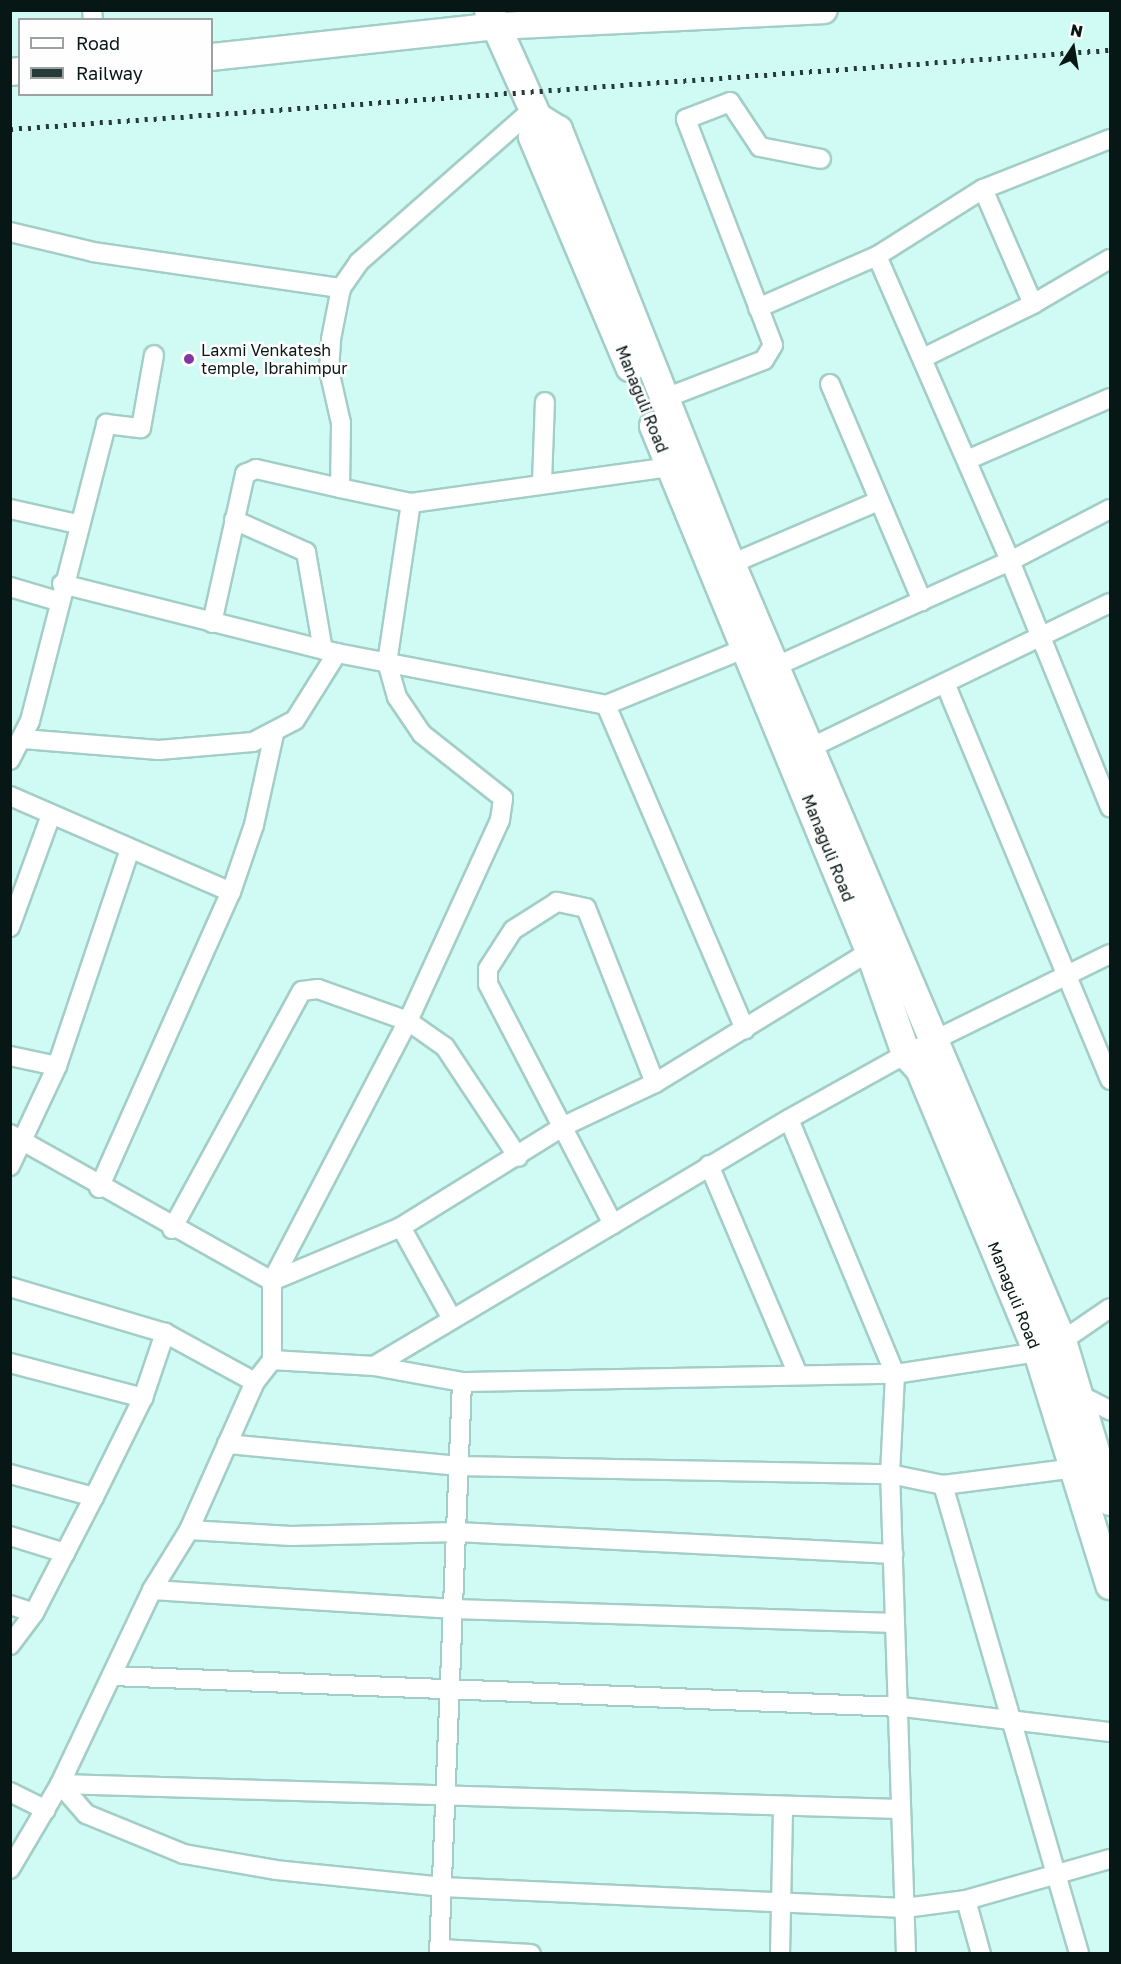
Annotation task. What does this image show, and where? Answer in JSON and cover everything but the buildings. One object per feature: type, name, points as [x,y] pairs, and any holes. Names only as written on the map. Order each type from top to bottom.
[{"type":"main road","name":"Managuli Road","points":[[494,18],[535,113],[533,137],[870,951],[906,1054],[921,1069],[1050,1346],[1080,1395],[1110,1501]]},
{"type":"main road","name":"Managuli Road","points":[[535,113],[558,130],[663,399],[731,564],[934,1041],[1050,1346],[1076,1468],[1110,1585]]},
{"type":"street","points":[[213,57],[494,18],[824,10]]},
{"type":"street","points":[[663,399],[771,354],[773,345],[686,119],[730,102],[760,147],[821,159]]},
{"type":"street","points":[[340,488],[341,423],[329,370],[341,288],[359,262],[535,113]]},
{"type":"street","points":[[758,308],[877,256],[983,189],[1092,143],[1110,139]]},
{"type":"street","points":[[1092,143],[1110,155]]},
{"type":"street","points":[[983,189],[1033,304]]},
{"type":"street","points":[[10,232],[93,252],[341,288]]},
{"type":"street","points":[[877,256],[1010,561],[1109,801]]},
{"type":"street","points":[[923,358],[1033,304],[1110,259]]},
{"type":"street","points":[[10,760],[23,739],[76,524],[106,424],[141,428],[154,355]]},
{"type":"street","points":[[830,384],[922,601]]},
{"type":"street","points":[[967,460],[1110,398]]},
{"type":"street","points":[[542,482],[545,402]]},
{"type":"street","points":[[212,623],[242,479],[256,469],[411,504],[542,482],[670,467]]},
{"type":"street","points":[[731,564],[879,501]]},
{"type":"street","points":[[10,1869],[60,1784],[152,1590],[189,1530],[255,1382],[272,1360],[272,1281],[408,1021],[504,807],[498,789],[422,735],[397,697],[387,663],[411,504]]},
{"type":"street","points":[[774,667],[1010,561],[1110,508]]},
{"type":"street","points":[[10,509],[76,524]]},
{"type":"street","points":[[23,739],[159,750],[253,742],[274,734],[295,720],[330,651],[306,552],[234,520]]},
{"type":"street","points":[[10,587],[60,592],[212,623],[387,663],[606,705],[744,649]]},
{"type":"street","points":[[810,748],[1110,603]]},
{"type":"street","points":[[945,683],[1064,977],[1110,1080]]},
{"type":"street","points":[[606,705],[745,1029]]},
{"type":"street","points":[[99,1188],[231,892],[254,825],[274,734]]},
{"type":"street","points":[[10,796],[231,892]]},
{"type":"street","points":[[10,927],[51,815]]},
{"type":"street","points":[[10,1166],[15,1139],[57,1066],[130,849]]},
{"type":"street","points":[[612,1224],[564,1126],[486,978],[513,930],[557,902],[586,908],[655,1083]]},
{"type":"street","points":[[272,1281],[401,1227],[518,1157],[564,1126],[655,1083],[870,951]]},
{"type":"street","points":[[374,1366],[708,1165],[789,1119],[906,1054],[1110,954]]},
{"type":"street","points":[[172,1229],[302,991],[318,989],[408,1021],[445,1047],[518,1157]]},
{"type":"street","points":[[10,1056],[57,1066]]},
{"type":"street","points":[[789,1119],[895,1374],[890,1474],[895,1623],[902,1707],[900,1809],[906,1953]]},
{"type":"street","points":[[15,1139],[172,1229],[239,1259],[272,1281]]},
{"type":"street","points":[[708,1165],[797,1372]]},
{"type":"street","points":[[401,1227],[452,1319]]},
{"type":"street","points":[[10,1287],[165,1333],[255,1382]]},
{"type":"street","points":[[272,1360],[374,1366],[462,1382],[797,1372],[895,1374],[1050,1346],[1110,1308]]},
{"type":"street","points":[[10,1645],[34,1613],[94,1497],[143,1398],[165,1333]]},
{"type":"street","points":[[10,1363],[143,1398]]},
{"type":"street","points":[[462,1382],[439,1951],[531,1953]]},
{"type":"street","points":[[1080,1395],[1110,1410]]},
{"type":"street","points":[[228,1444],[458,1466],[890,1474],[943,1485],[1076,1468]]},
{"type":"street","points":[[10,1474],[94,1497]]},
{"type":"street","points":[[943,1485],[1080,1953]]},
{"type":"street","points":[[189,1530],[291,1536],[457,1532],[893,1554]]},
{"type":"street","points":[[10,1536],[65,1553]]},
{"type":"street","points":[[152,1590],[454,1609],[895,1623]]},
{"type":"street","points":[[10,1605],[34,1613]]},
{"type":"street","points":[[112,1676],[449,1687],[902,1707],[1009,1716],[1110,1732]]},
{"type":"street","points":[[60,1784],[444,1793],[900,1809]]},
{"type":"street","points":[[60,1784],[86,1814],[184,1854],[276,1870],[442,1887],[905,1908],[966,1900],[1059,1877],[1110,1859]]},
{"type":"street","points":[[10,1792],[46,1810]]},
{"type":"street","points":[[780,1953],[783,1903],[783,1806]]},
{"type":"street","points":[[966,1900],[981,1953]]},
{"type":"railway","points":[[10,129],[1110,50]]},
{"type":"place","name":"Laxmi Venkatesh temple, Ibrahimpur","points":[[189,359]]}]
